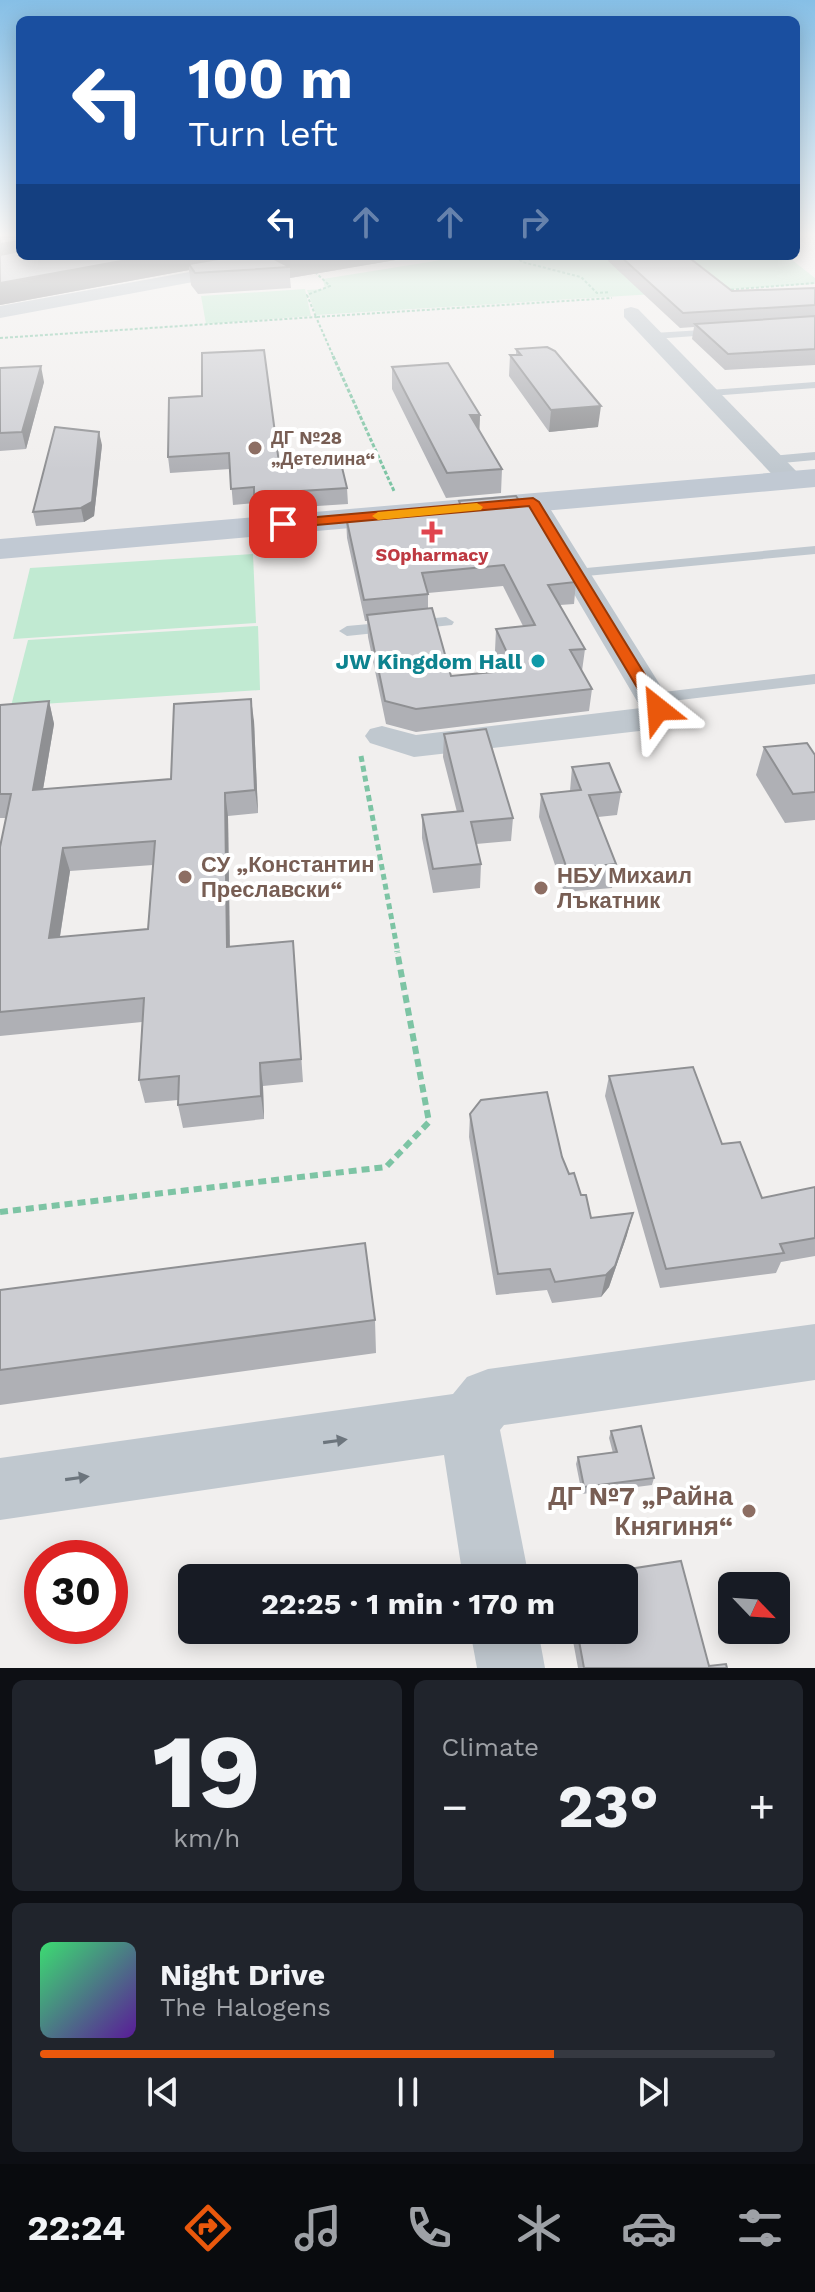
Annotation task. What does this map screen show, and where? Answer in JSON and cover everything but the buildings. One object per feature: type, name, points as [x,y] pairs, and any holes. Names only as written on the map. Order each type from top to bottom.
[{"type":"street","points":[[634,315],[792,473]]},
{"type":"street","points":[[0,549],[533,502],[792,473]]},
{"type":"street","points":[[382,736],[414,746],[648,720],[658,709],[655,698],[533,502]]},
{"type":"street","points":[[0,1489],[469,1422],[488,1398],[815,1352]]},
{"type":"street","points":[[469,1422],[494,1564]]},
{"type":"street","points":[[507,1644],[511,1668]]},
{"type":"lane","points":[[654,336],[727,331]]},
{"type":"lane","points":[[710,393],[815,385]]},
{"type":"lane","points":[[792,473],[815,456]]},
{"type":"lane","points":[[576,573],[815,550]]},
{"type":"lane","points":[[347,631],[446,622]]},
{"type":"lane","points":[[655,698],[815,679]]},
{"type":"path","points":[[0,338],[371,315]]},
{"type":"path","points":[[316,317],[404,513]]},
{"type":"path","points":[[0,1212],[386,1167],[429,1122],[361,752],[382,736]]},
{"type":"green space","points":[[204,315],[311,316],[206,324]]},
{"type":"green space","points":[[253,554],[256,623],[13,639],[30,568]]},
{"type":"green space","points":[[258,626],[260,690],[11,706],[28,640]]},
{"type":"slow traffic","points":[[378,516],[477,507]]},
{"type":"place","name":"ДГ №28 „Детелина“","points":[[255,448]]},
{"type":"place","name":"SOpharmacy","points":[[432,532]]},
{"type":"place","name":"JW Kingdom Hall","points":[[538,661]]},
{"type":"place","name":"СУ „Константин Преславски“","points":[[185,877]]},
{"type":"place","name":"НБУ Михаил Лъкатник","points":[[541,888]]},
{"type":"place","name":"ДГ №7 „Райна Княгиня“","points":[[749,1511]]},
{"type":"route","points":[[283,524],[533,502],[655,698],[658,709]]}]
